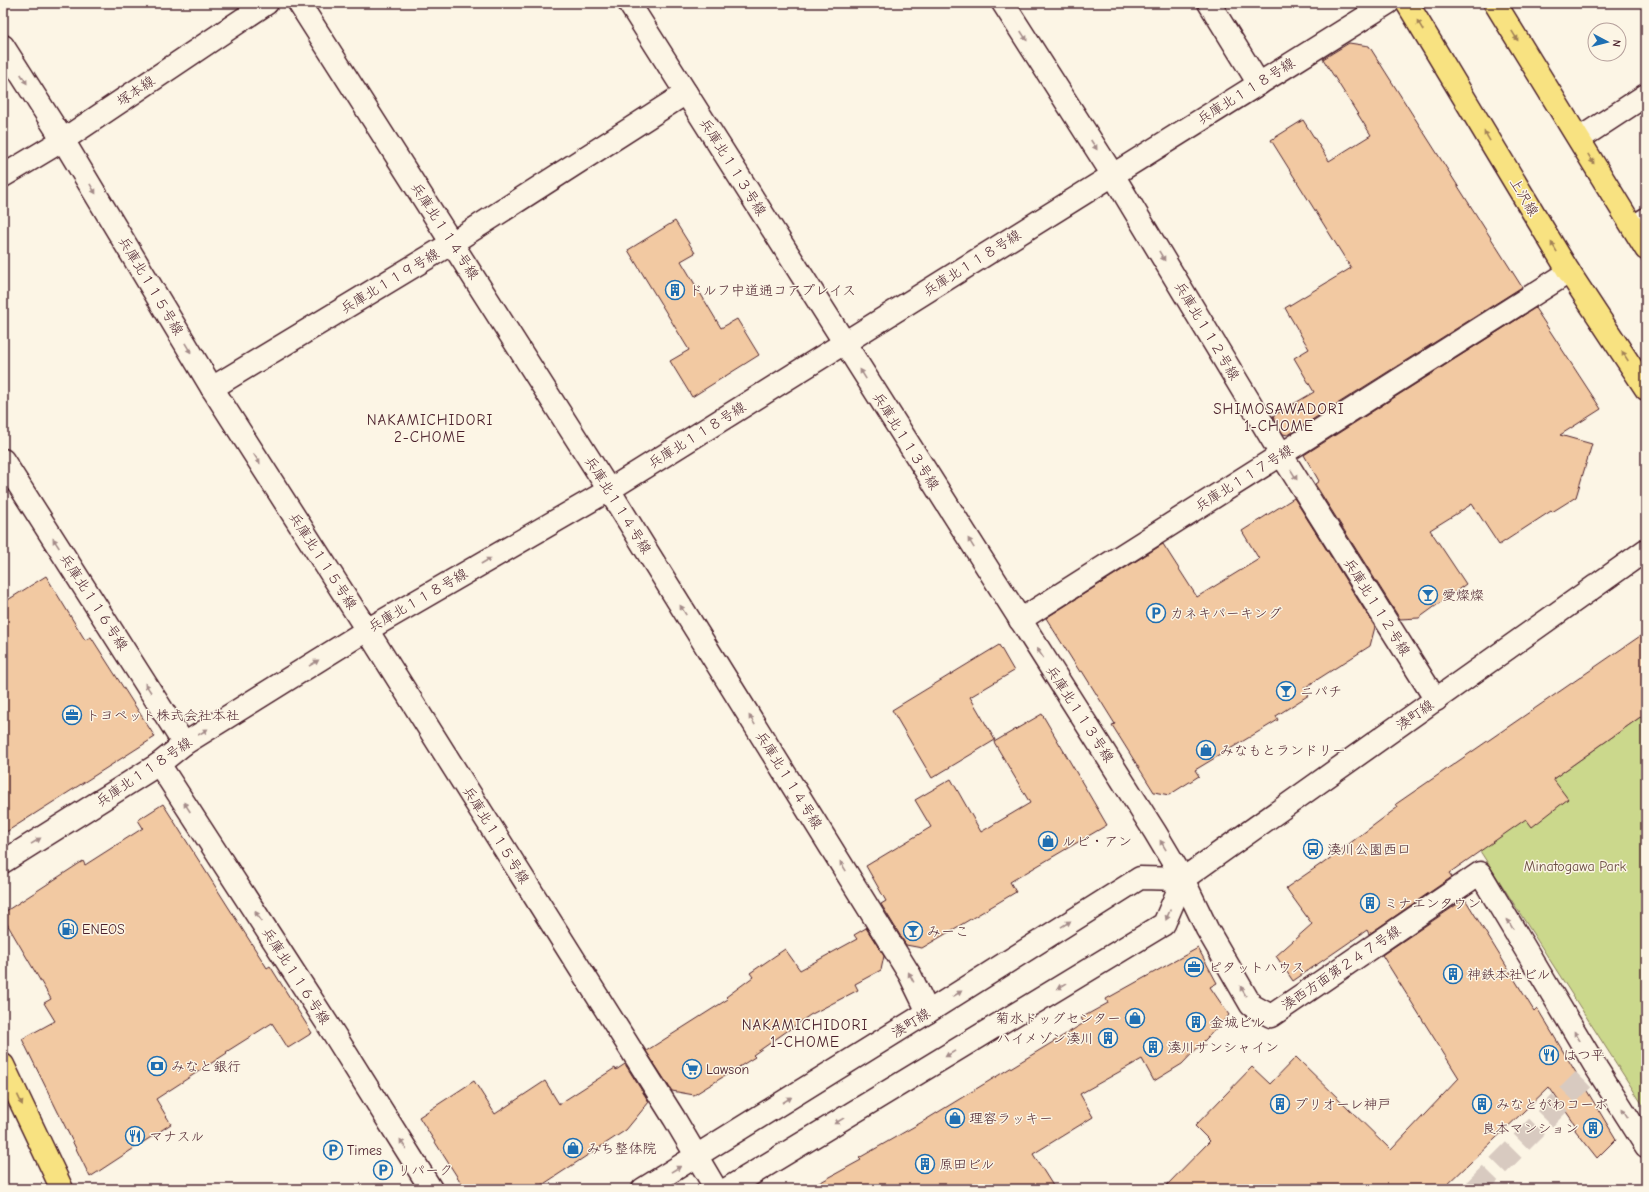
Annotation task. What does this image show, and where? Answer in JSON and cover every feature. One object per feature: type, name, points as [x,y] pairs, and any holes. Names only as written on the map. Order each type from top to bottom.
[{"type":"main road","name":"上沢線","points":[[1407,3],[1569,272],[1646,389]]},
{"type":"main road","points":[[1495,3],[1578,139],[1640,223],[1646,249]]},
{"type":"main road","points":[[3,1065],[62,1189]]},
{"type":"street","name":"塚本線","points":[[3,176],[63,140],[267,3]]},
{"type":"street","name":"兵庫北１１４号線","points":[[299,3],[609,490],[910,976],[928,1012]]},
{"type":"street","name":"兵庫北１１２号線","points":[[1002,3],[1113,175],[1281,454],[1436,700]]},
{"type":"street","points":[[1209,3],[1259,84]]},
{"type":"street","name":"兵庫北１１８号線","points":[[3,862],[159,764],[184,744],[367,630],[609,490],[1388,3]]},
{"type":"street","name":"兵庫北１１３号線","points":[[634,5],[686,93],[1183,879]]},
{"type":"street","name":"兵庫北１１５号線","points":[[3,46],[63,140],[212,388],[367,630],[697,1156],[716,1189]]},
{"type":"street","name":"兵庫北１１９号線","points":[[212,388],[452,243],[686,93]]},
{"type":"street","points":[[1578,139],[1646,96]]},
{"type":"street","name":"兵庫北１１７号線","points":[[1020,620],[1569,272]]},
{"type":"street","name":"兵庫北１１６号線","points":[[3,460],[184,744]]},
{"type":"street","name":"湊町線","points":[[643,1189],[1140,878],[1183,879],[1646,550]]},
{"type":"street","name":"兵庫北１１６号線","points":[[159,764],[334,1034],[431,1189]]},
{"type":"street","name":"湊西方面第２４７号線","points":[[1183,879],[1207,929],[1251,1005],[1271,1016],[1480,874],[1597,1069],[1646,1146]]},
{"type":"street","points":[[726,1189],[1164,924],[1183,879]]},
{"type":"green space","name":"Minatogawa Park","points":[[1646,713],[1646,1110],[1480,851],[1508,811]]},
{"type":"building","points":[[1349,43],[1369,46],[1522,287],[1288,435],[1283,434],[1273,416],[1314,392],[1294,358],[1309,349],[1285,308],[1351,268],[1271,140],[1303,120],[1329,161],[1371,135],[1323,59]]},
{"type":"building","name":"ドルフ中道通コアプレイス","points":[[675,221],[695,253],[681,261],[721,328],[737,319],[759,355],[692,397],[670,361],[689,350],[628,250]]},
{"type":"building","points":[[1535,308],[1601,409],[1560,435],[1592,444],[1576,497],[1552,512],[1551,511],[1499,545],[1472,504],[1430,530],[1466,584],[1419,618],[1400,619],[1315,484],[1319,481],[1304,455]]},
{"type":"building","points":[[1294,498],[1375,627],[1370,646],[1304,688],[1309,695],[1276,716],[1278,720],[1195,770],[1199,776],[1169,795],[1154,792],[1112,725],[1115,724],[1082,671],[1080,672],[1046,618],[1163,544],[1197,597],[1259,559],[1242,531]]},
{"type":"building","name":"トヨペット株式会社本社","points":[[46,576],[85,640],[91,637],[155,737],[3,834],[3,603]]},
{"type":"building","points":[[1646,632],[1646,713],[1553,779],[1568,799],[1532,827],[1526,819],[1449,873],[1452,877],[1369,934],[1367,930],[1293,981],[1276,956],[1312,924],[1286,888],[1321,865],[1398,807],[1396,804]]},
{"type":"building","points":[[999,645],[1014,671],[970,697],[995,740],[932,778],[892,710]]},
{"type":"building","points":[[1042,714],[1107,825],[1010,882],[1016,892],[922,948],[906,945],[881,904],[886,901],[866,866],[931,827],[915,800],[951,779],[981,832],[1030,803],[994,742]]},
{"type":"building","points":[[163,804],[267,968],[270,966],[312,1033],[288,1048],[272,1023],[226,1052],[227,1053],[156,1099],[171,1124],[90,1177],[22,1039],[55,1021],[44,1003],[51,999],[3,917],[3,913],[83,861],[85,865],[143,828],[138,820]]},
{"type":"building","points":[[1465,899],[1534,1011],[1537,1008],[1616,1139],[1597,1158],[1575,1130],[1576,1126],[1549,1087],[1443,1189],[1163,1189],[1210,1141],[1195,1126],[1252,1067],[1270,1084],[1296,1057],[1391,1150],[1459,1078],[1382,955]]},
{"type":"building","points":[[866,928],[884,956],[881,970],[855,984],[858,990],[810,1015],[753,1055],[755,1057],[694,1095],[672,1091],[646,1051],[728,999],[726,997],[753,977],[750,973],[785,949],[800,970],[857,939],[854,935]]},
{"type":"building","points":[[1198,948],[1217,983],[1210,987],[1229,1015],[1182,1064],[1154,1081],[1142,1059],[1080,1094],[1093,1117],[1033,1154],[1055,1189],[808,1189],[861,1160],[859,1158],[922,1122],[1084,1023],[1081,1018],[1108,1003],[1106,999]]},
{"type":"building","points":[[625,1064],[649,1102],[626,1130],[536,1189],[465,1189],[419,1117],[474,1081],[495,1114],[545,1081],[559,1104],[615,1068],[616,1070]]},
{"type":"tunnel","points":[[1475,1189],[1586,1077]]},
{"type":"place","name":"ドルフ中道通コアプレイス","points":[[675,290]]},
{"type":"place","name":"愛燦燦","points":[[1428,595]]},
{"type":"place","name":"カネキパーキング","points":[[1156,613]]},
{"type":"place","name":"ニパチ","points":[[1286,691]]},
{"type":"place","name":"トヨペット株式会社本社","points":[[72,715]]},
{"type":"place","name":"みなもとランドリー","points":[[1206,750]]},
{"type":"place","name":"ルビ・アン","points":[[1048,841]]},
{"type":"place","name":"湊川公園西口","points":[[1313,849]]},
{"type":"place","name":"ミナエンタウン","points":[[1370,903]]},
{"type":"place","name":"ENEOS","points":[[68,929]]},
{"type":"place","name":"みーこ","points":[[913,931]]},
{"type":"place","name":"ピタットハウス","points":[[1194,967]]},
{"type":"place","name":"神鉄本社ビル","points":[[1453,974]]},
{"type":"place","name":"菊水ドッグセンター","points":[[1135,1018]]},
{"type":"place","name":"金城ビル","points":[[1196,1022]]},
{"type":"place","name":"ハイメゾン湊川","points":[[1108,1038]]},
{"type":"place","name":"湊川サンシャイン","points":[[1153,1047]]},
{"type":"place","name":"はつ平","points":[[1549,1055]]},
{"type":"place","name":"みなと銀行","points":[[157,1066]]},
{"type":"place","name":"Lawson","points":[[692,1069]]},
{"type":"place","name":"プリオーレ神戸","points":[[1280,1104]]},
{"type":"place","name":"みなとがわコーポ","points":[[1482,1104]]},
{"type":"place","name":"理容ラッキー","points":[[955,1118]]},
{"type":"place","name":"良本マンション","points":[[1593,1128]]},
{"type":"place","name":"マナスル","points":[[135,1136]]},
{"type":"place","name":"みち整体院","points":[[573,1148]]},
{"type":"place","name":"Times","points":[[333,1150]]},
{"type":"place","name":"原田ビル","points":[[925,1164]]},
{"type":"place","name":"リパーク","points":[[383,1170]]},
{"type":"district","name":"SHIMOSAWADORI 1-CHOME","points":[[1279,418]]},
{"type":"district","name":"NAKAMICHIDORI 2-CHOME","points":[[430,428]]},
{"type":"district","name":"NAKAMICHIDORI 1-CHOME","points":[[805,1034]]}]
